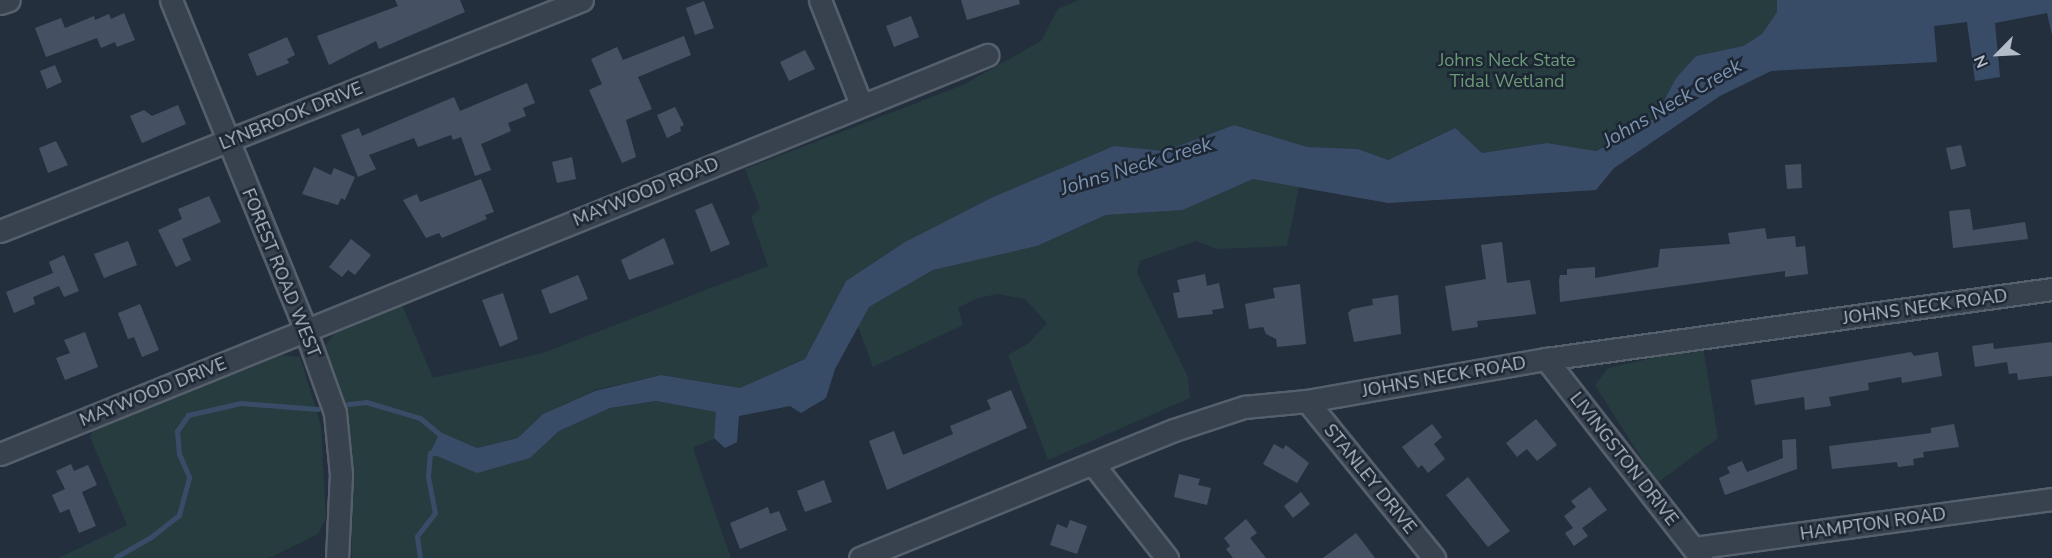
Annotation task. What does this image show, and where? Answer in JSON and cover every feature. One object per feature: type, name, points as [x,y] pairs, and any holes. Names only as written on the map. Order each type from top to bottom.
[{"type":"street","points":[[0,3],[9,0]]},
{"type":"street","name":"FOREST ROAD WEST","points":[[171,0],[305,329],[335,413],[341,474],[331,556]]},
{"type":"street","name":"LYNBROOK DRIVE","points":[[0,231],[582,0]]},
{"type":"street","points":[[820,0],[861,104]]},
{"type":"street","name":"MAYWOOD ROAD","points":[[305,329],[861,104],[913,88],[987,55]]},
{"type":"street","name":"JOHNS NECK ROAD","points":[[860,558],[898,552],[1174,430],[1245,407],[1307,400],[1546,359],[2052,289]]},
{"type":"street","name":"MAYWOOD DRIVE","points":[[0,454],[305,329]]},
{"type":"street","name":"LIVINGSTON DRIVE","points":[[1546,359],[1698,553]]},
{"type":"street","name":"STANLEY DRIVE","points":[[1307,400],[1434,558]]},
{"type":"street","points":[[1094,464],[1167,558]]},
{"type":"street","name":"HAMPTON ROAD","points":[[1698,553],[2052,499]]},
{"type":"green space","name":"Johns Neck State Tidal Wetland","points":[[1079,0],[1777,0],[1777,12],[1762,34],[1743,46],[1696,56],[1676,78],[1655,118],[1595,151],[1547,143],[1482,153],[1454,128],[1388,160],[1358,149],[1307,147],[1234,125],[1165,151],[1114,146],[993,197],[905,242],[846,281],[805,359],[740,388],[661,375],[595,390],[543,414],[519,438],[477,448],[440,432],[431,453],[530,458],[559,431],[610,408],[656,401],[717,412],[714,439],[694,447],[694,452],[731,558],[352,558],[349,431],[325,346],[334,334],[402,305],[433,378],[543,353],[768,266],[751,217],[760,208],[745,169],[963,85],[1041,41],[1058,9]]},
{"type":"green space","points":[[1253,179],[1299,187],[1287,246],[1217,249],[1196,241],[1140,261],[1137,273],[1188,377],[1190,398],[1048,460],[1008,355],[1029,343],[1047,323],[1025,299],[998,294],[977,298],[958,308],[963,325],[873,367],[857,324],[869,307],[933,270],[1037,246],[1107,215],[1183,210]]},
{"type":"green space","points":[[1703,347],[1718,438],[1657,483],[1595,385],[1608,368]]},
{"type":"green space","points":[[282,355],[300,357],[321,426],[326,518],[318,534],[269,558],[59,558],[127,525],[90,437],[92,431]]},
{"type":"water","points":[[1777,0],[2052,0],[2052,35],[2047,13],[1995,23],[2000,77],[1975,81],[1967,22],[1934,26],[1937,62],[1771,71],[1720,96],[1614,168],[1596,190],[1388,203],[1253,179],[1183,210],[1106,215],[1037,246],[933,270],[869,307],[835,369],[826,398],[801,413],[790,406],[739,416],[737,442],[725,448],[714,438],[716,412],[656,401],[610,408],[559,431],[530,458],[477,473],[430,453],[440,432],[477,448],[518,438],[543,414],[595,391],[661,375],[740,388],[805,359],[846,281],[905,242],[993,197],[1114,146],[1165,151],[1234,125],[1307,147],[1358,149],[1388,160],[1455,128],[1482,153],[1547,143],[1596,151],[1655,118],[1676,78],[1696,56],[1743,46],[1762,34],[1777,12]]},
{"type":"building","points":[[395,0],[460,0],[465,12],[379,49],[376,41],[329,65],[317,36],[398,6]]},
{"type":"building","points":[[961,0],[1019,0],[1020,4],[967,20]]},
{"type":"building","points":[[704,1],[714,28],[695,35],[686,8]]},
{"type":"building","points":[[124,13],[135,40],[117,47],[115,42],[101,48],[97,38],[46,57],[35,28],[61,18],[65,28],[94,16],[95,20],[109,14],[111,19]]},
{"type":"building","points":[[911,16],[919,37],[894,47],[886,26]]},
{"type":"building","points":[[684,36],[691,55],[638,77],[652,109],[626,120],[636,157],[622,163],[589,90],[602,84],[591,59],[617,47],[623,60]]},
{"type":"building","points":[[287,37],[295,55],[287,59],[289,63],[257,76],[248,54]]},
{"type":"building","points":[[805,50],[815,69],[789,81],[780,62]]},
{"type":"building","points":[[55,65],[62,82],[47,89],[40,71]]},
{"type":"building","points":[[527,83],[535,103],[523,108],[526,116],[508,123],[511,131],[481,144],[491,170],[475,176],[461,137],[453,140],[451,135],[418,147],[414,138],[369,155],[376,169],[358,177],[341,135],[359,128],[362,136],[454,97],[460,111]]},
{"type":"building","points":[[178,105],[186,124],[142,143],[130,116],[144,110],[152,116]]},
{"type":"building","points":[[675,107],[684,125],[680,127],[681,131],[667,138],[657,115]]},
{"type":"building","points":[[56,141],[68,165],[48,173],[39,148]]},
{"type":"building","points":[[1961,145],[1966,166],[1951,170],[1946,148]]},
{"type":"building","points":[[572,157],[576,179],[557,183],[552,162]]},
{"type":"building","points":[[1801,164],[1802,188],[1787,189],[1785,165]]},
{"type":"building","points":[[314,167],[331,175],[334,168],[355,177],[345,200],[341,198],[338,205],[302,194]]},
{"type":"building","points":[[481,179],[494,212],[485,215],[487,219],[442,238],[439,233],[426,238],[403,200],[417,194],[420,202]]},
{"type":"building","points":[[209,196],[221,222],[182,239],[191,260],[176,267],[158,230],[182,219],[178,209]]},
{"type":"building","points":[[712,203],[730,244],[711,252],[695,210]]},
{"type":"building","points":[[1970,209],[1973,230],[2025,222],[2028,239],[1953,248],[1949,211]]},
{"type":"building","points":[[1765,228],[1767,239],[1795,236],[1796,247],[1805,246],[1808,274],[1785,277],[1785,271],[1560,302],[1560,275],[1567,275],[1567,269],[1595,267],[1595,278],[1658,267],[1660,249],[1730,244],[1728,233]]},
{"type":"building","points":[[664,238],[674,264],[629,280],[621,260]]},
{"type":"building","points":[[351,239],[371,255],[355,275],[348,270],[342,277],[329,267]]},
{"type":"building","points":[[128,241],[137,265],[104,278],[94,254]]},
{"type":"building","points":[[1502,242],[1507,283],[1530,280],[1536,314],[1477,321],[1478,327],[1452,331],[1445,286],[1486,279],[1481,245]]},
{"type":"building","points":[[64,255],[79,291],[64,297],[59,286],[33,297],[35,304],[14,313],[6,292],[53,273],[49,262]]},
{"type":"building","points":[[1205,274],[1207,286],[1219,283],[1224,308],[1212,310],[1213,314],[1178,318],[1173,293],[1180,292],[1177,280]]},
{"type":"building","points":[[578,275],[588,299],[550,314],[541,290]]},
{"type":"building","points":[[1300,284],[1306,344],[1277,347],[1276,339],[1266,334],[1263,327],[1249,329],[1245,304],[1275,298],[1273,288]]},
{"type":"building","points":[[503,293],[518,339],[500,347],[482,300]]},
{"type":"building","points":[[1398,295],[1401,334],[1354,342],[1348,313],[1352,309],[1373,305],[1372,299]]},
{"type":"building","points":[[140,304],[159,350],[142,357],[134,337],[128,339],[118,313]]},
{"type":"building","points":[[85,332],[98,367],[65,380],[56,358],[70,353],[64,340]]},
{"type":"building","points":[[2052,342],[2052,376],[2018,380],[2017,373],[2009,374],[2007,362],[1975,367],[1972,346],[1993,343],[1994,349]]},
{"type":"building","points":[[1911,352],[1914,356],[1938,352],[1942,376],[1902,383],[1901,377],[1868,383],[1869,390],[1829,397],[1831,406],[1805,410],[1804,397],[1755,405],[1751,380]]},
{"type":"building","points":[[1011,390],[1027,428],[887,490],[869,441],[894,431],[903,455],[953,434],[950,426],[991,409],[987,400]]},
{"type":"building","points":[[1536,419],[1557,445],[1537,461],[1527,449],[1517,457],[1506,443]]},
{"type":"building","points":[[1432,424],[1442,437],[1434,444],[1445,459],[1428,473],[1422,465],[1418,468],[1402,447]]},
{"type":"building","points":[[1954,424],[1959,447],[1923,452],[1924,457],[1913,459],[1914,465],[1898,467],[1897,462],[1832,469],[1829,446],[1931,433],[1931,428]]},
{"type":"building","points":[[1796,439],[1797,469],[1725,495],[1719,478],[1730,473],[1727,467],[1742,461],[1747,472],[1783,458],[1782,440]]},
{"type":"building","points":[[1274,444],[1283,449],[1286,445],[1309,463],[1297,483],[1263,464]]},
{"type":"building","points":[[71,464],[74,471],[88,465],[97,485],[82,492],[96,526],[79,533],[69,509],[60,513],[52,495],[65,489],[56,471]]},
{"type":"building","points":[[1179,474],[1200,479],[1198,485],[1211,488],[1207,505],[1174,497]]},
{"type":"building","points":[[1468,477],[1510,531],[1488,547],[1446,495]]},
{"type":"building","points":[[824,480],[832,502],[805,512],[797,491]]},
{"type":"building","points":[[1590,487],[1607,510],[1582,528],[1588,536],[1574,546],[1565,533],[1573,528],[1564,516],[1576,507],[1571,501]]},
{"type":"building","points":[[1301,492],[1310,504],[1293,518],[1284,506]]},
{"type":"building","points":[[768,507],[770,514],[779,511],[787,530],[740,549],[730,523]]},
{"type":"building","points":[[1246,519],[1257,533],[1250,538],[1266,558],[1233,558],[1226,549],[1230,546],[1224,538]]},
{"type":"building","points":[[1070,520],[1087,526],[1077,554],[1050,545],[1057,524],[1067,528]]},
{"type":"building","points":[[1356,533],[1375,558],[1323,558]]},
{"type":"waterway","name":"Johns Neck Creek","points":[[348,404],[366,402],[420,418],[443,437]]},
{"type":"waterway","name":"Johns Neck Creek","points":[[116,557],[151,537],[179,515],[189,477],[179,454],[177,431],[188,415],[241,403],[318,409]]},
{"type":"waterway","points":[[420,558],[417,536],[435,513],[428,476],[430,453],[435,453]]}]
